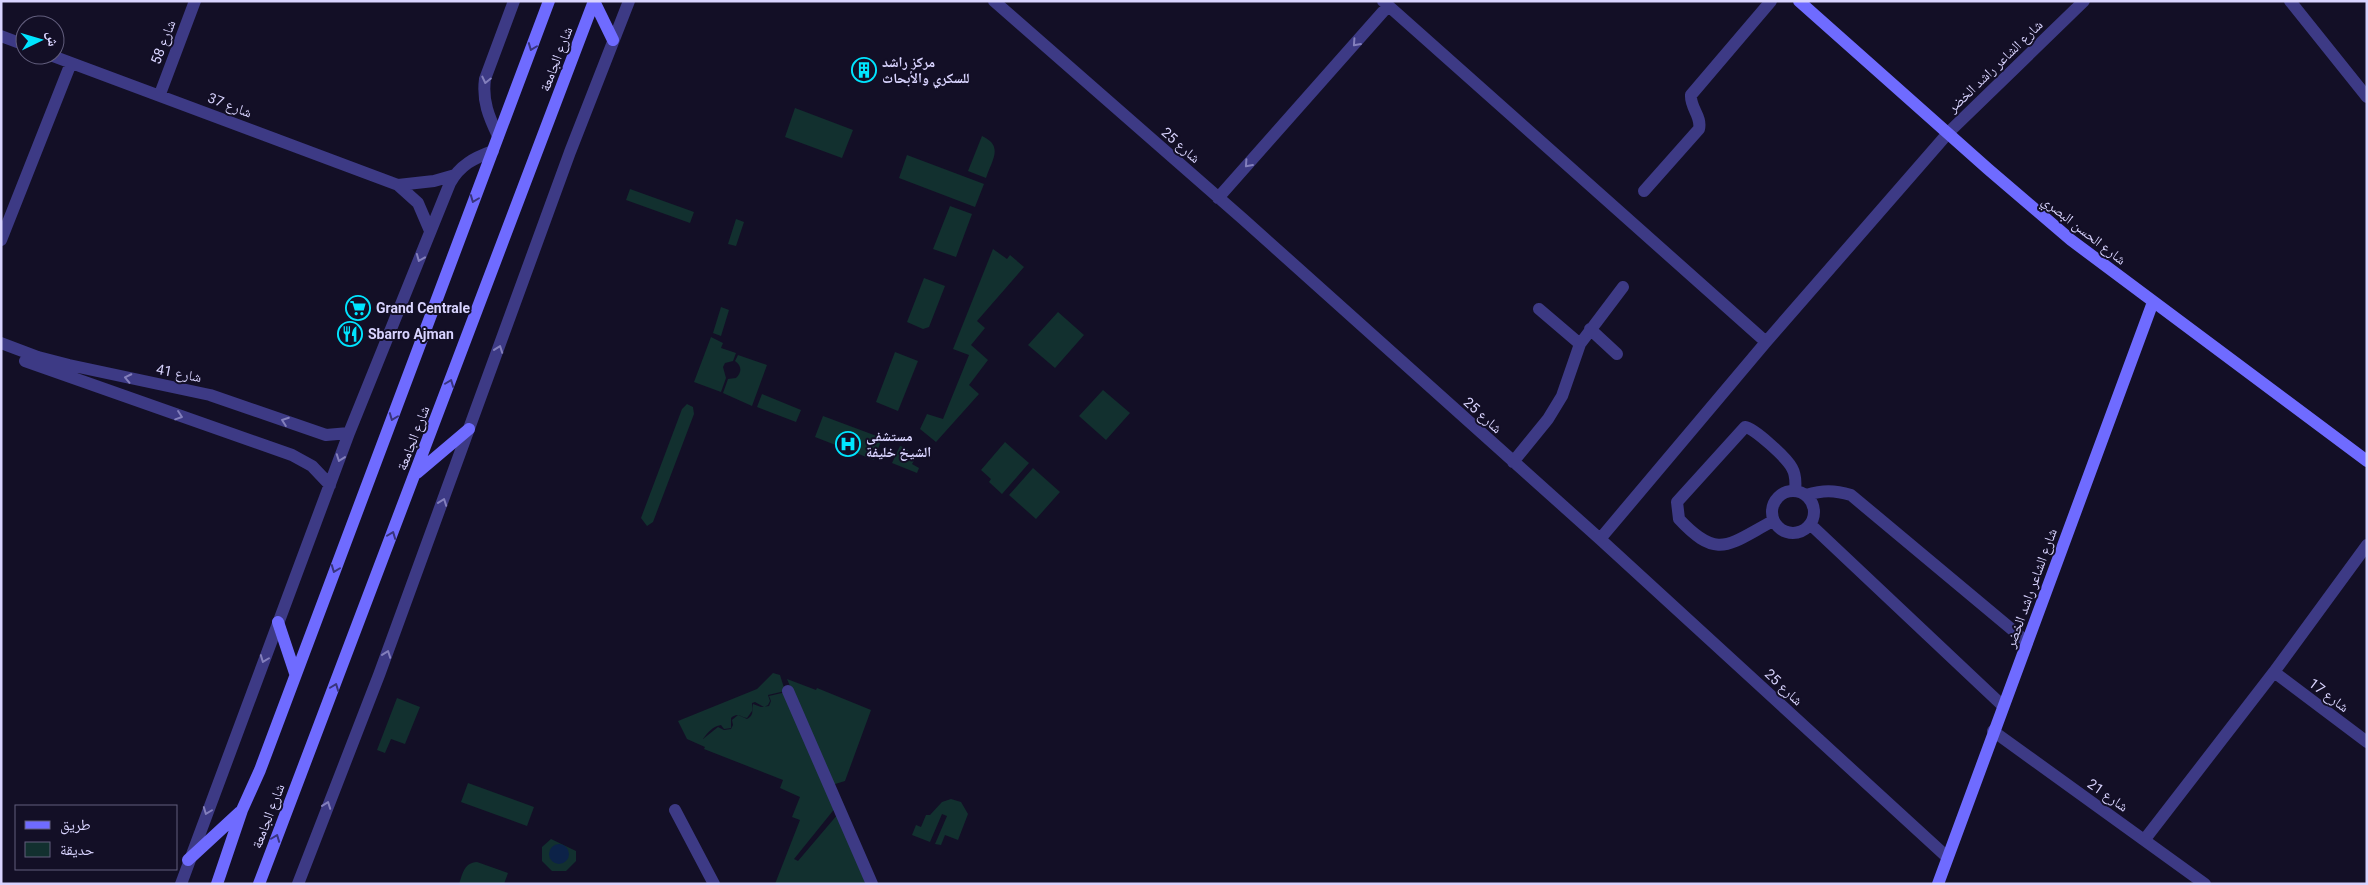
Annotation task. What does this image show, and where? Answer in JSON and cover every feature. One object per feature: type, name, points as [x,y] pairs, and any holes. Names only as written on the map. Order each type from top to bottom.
[{"type":"main road","name":"شارع الجامعة","points":[[217,884],[242,810],[260,770],[549,1]]},
{"type":"main road","name":"شارع الجامعة","points":[[259,884],[594,1]]},
{"type":"main road","points":[[594,1],[613,40]]},
{"type":"main road","name":"شارع الحسن البصري","points":[[1799,1],[2028,205],[2153,302],[2367,461]]},
{"type":"main road","name":"شارع الشاعر راشد الخضر","points":[[1938,884],[2153,302]]},
{"type":"main road","points":[[415,474],[469,429]]},
{"type":"main road","points":[[278,622],[295,673]]},
{"type":"main road","points":[[188,860],[242,810]]},
{"type":"street","name":"شارع 58","points":[[160,94],[195,1]]},
{"type":"street","points":[[498,136],[486,110],[483,92],[485,79],[514,1]]},
{"type":"street","points":[[298,884],[379,675],[628,1]]},
{"type":"street","name":"شارع 25","points":[[994,1],[1600,539],[1947,857]]},
{"type":"street","points":[[1644,191],[1700,129],[1701,122],[1690,103],[1691,95],[1771,1]]},
{"type":"street","name":"شارع الشاعر راشد الخضر","points":[[1600,539],[1766,342],[1948,132],[2084,1]]},
{"type":"street","points":[[2290,1],[2367,97]]},
{"type":"street","points":[[1218,198],[1386,4],[1766,342]]},
{"type":"street","points":[[1,36],[15,42]]},
{"type":"street","name":"شارع 37","points":[[65,61],[160,94],[398,185],[418,203],[430,231]]},
{"type":"street","points":[[1,240],[71,63]]},
{"type":"street","points":[[181,884],[188,860],[330,485],[348,432],[430,231],[455,175],[470,160],[493,151]]},
{"type":"street","name":"شارع 37","points":[[398,185],[434,181],[455,175]]},
{"type":"street","points":[[1513,462],[1548,419],[1562,396],[1580,344],[1623,288]]},
{"type":"street","points":[[1538,309],[1580,344]]},
{"type":"street","points":[[1590,329],[1617,354]]},
{"type":"street","name":"شارع 41","points":[[1,343],[38,357],[68,365],[210,395],[326,435],[348,432]]},
{"type":"street","points":[[1,352],[292,455],[312,466],[330,485]]},
{"type":"street","points":[[1773,521],[1732,543],[1716,546],[1702,540],[1679,518],[1676,510],[1677,502],[1745,427],[1752,430],[1788,462],[1796,477],[1801,493],[1813,503],[1815,515],[1811,525],[1802,533],[1791,534],[1780,530],[1773,521],[1772,510],[1776,500],[1784,492],[1801,493],[1836,490],[1851,495],[2027,642]]},
{"type":"street","points":[[1811,525],[2003,706]]},
{"type":"street","points":[[2145,839],[2274,672],[2367,545]]},
{"type":"street","name":"شارع 17","points":[[2274,672],[2367,742]]},
{"type":"street","points":[[788,691],[872,884]]},
{"type":"street","name":"شارع 21","points":[[1993,731],[2205,884]]},
{"type":"street","points":[[675,810],[714,884]]},
{"type":"green space","points":[[795,108],[853,130],[842,158],[785,137]]},
{"type":"green space","points":[[982,136],[993,144],[995,149],[986,178],[968,171]]},
{"type":"green space","points":[[907,155],[984,184],[975,207],[899,178]]},
{"type":"green space","points":[[630,189],[694,212],[690,223],[626,200]]},
{"type":"green space","points":[[950,206],[972,214],[956,257],[933,249]]},
{"type":"green space","points":[[736,219],[744,222],[736,246],[728,244]]},
{"type":"green space","points":[[993,249],[1007,259],[1010,255],[1024,267],[977,321],[985,328],[971,345],[988,360],[969,385],[979,394],[936,442],[920,429],[927,414],[943,419],[969,355],[953,349]]},
{"type":"green space","points":[[924,278],[945,286],[929,327],[923,329],[907,322]]},
{"type":"green space","points":[[721,307],[729,310],[721,336],[713,333]]},
{"type":"green space","points":[[1058,312],[1084,335],[1055,368],[1028,345]]},
{"type":"green space","points":[[711,337],[723,343],[721,348],[736,353],[733,361],[725,363],[723,367],[726,378],[721,392],[694,382]]},
{"type":"green space","points":[[895,352],[918,361],[898,411],[876,402]]},
{"type":"green space","points":[[738,355],[767,365],[752,406],[723,393],[728,379],[736,378],[739,374],[740,367],[735,361]]},
{"type":"green space","points":[[1103,390],[1130,413],[1106,440],[1079,416]]},
{"type":"green space","points":[[762,394],[801,410],[796,422],[757,407]]},
{"type":"green space","points":[[687,404],[693,407],[694,414],[653,522],[647,526],[641,518],[682,409]]},
{"type":"green space","points":[[823,416],[882,438],[874,460],[815,437]]},
{"type":"green space","points":[[1005,442],[1029,463],[1002,494],[989,482],[991,479],[981,470]]},
{"type":"green space","points":[[900,446],[906,448],[915,459],[912,464],[919,468],[917,473],[892,463]]},
{"type":"green space","points":[[1033,468],[1060,492],[1036,519],[1009,495]]},
{"type":"green space","points":[[773,673],[780,675],[785,691],[768,695],[770,701],[765,706],[769,706],[771,701],[769,696],[786,692],[836,807],[794,859],[798,861],[838,814],[869,884],[775,884],[800,820],[792,817],[800,797],[780,788],[783,780],[704,749],[705,747],[687,739],[678,721],[757,689]],"holes":[[[755,702],[763,707],[753,704],[752,714],[747,719],[739,715],[747,718],[752,711],[752,703]],[[738,715],[732,720],[733,725],[731,729],[724,730],[718,727],[703,739],[715,727],[721,725],[724,729],[731,728],[731,718]]]},
{"type":"green space","points":[[787,679],[816,690],[817,688],[871,710],[845,781],[832,785]]},
{"type":"green space","points":[[397,698],[420,707],[405,744],[391,739],[385,753],[377,750]]},
{"type":"green space","points":[[468,783],[534,807],[527,826],[461,802]]},
{"type":"green space","points":[[951,799],[961,802],[968,814],[958,840],[945,835],[941,845],[935,844],[947,816],[942,814],[930,842],[912,835],[916,825],[921,827],[926,815],[930,815],[942,802]]},
{"type":"green space","points":[[551,839],[576,851],[576,861],[566,871],[552,871],[542,861],[542,847]]},
{"type":"green space","points":[[477,862],[508,873],[504,884],[459,884],[467,866]]},
{"type":"water","points":[[559,844],[566,847],[569,854],[566,861],[559,864],[552,861],[549,854],[552,847]]},
{"type":"place","name":"مركز راشد للسكري والأبحاث","points":[[864,70]]},
{"type":"place","name":"Grand Centrale","points":[[358,308]]},
{"type":"place","name":"Sbarro Ajman","points":[[350,334]]},
{"type":"place","name":"مستشفى الشيخ خليفة","points":[[848,444]]}]
